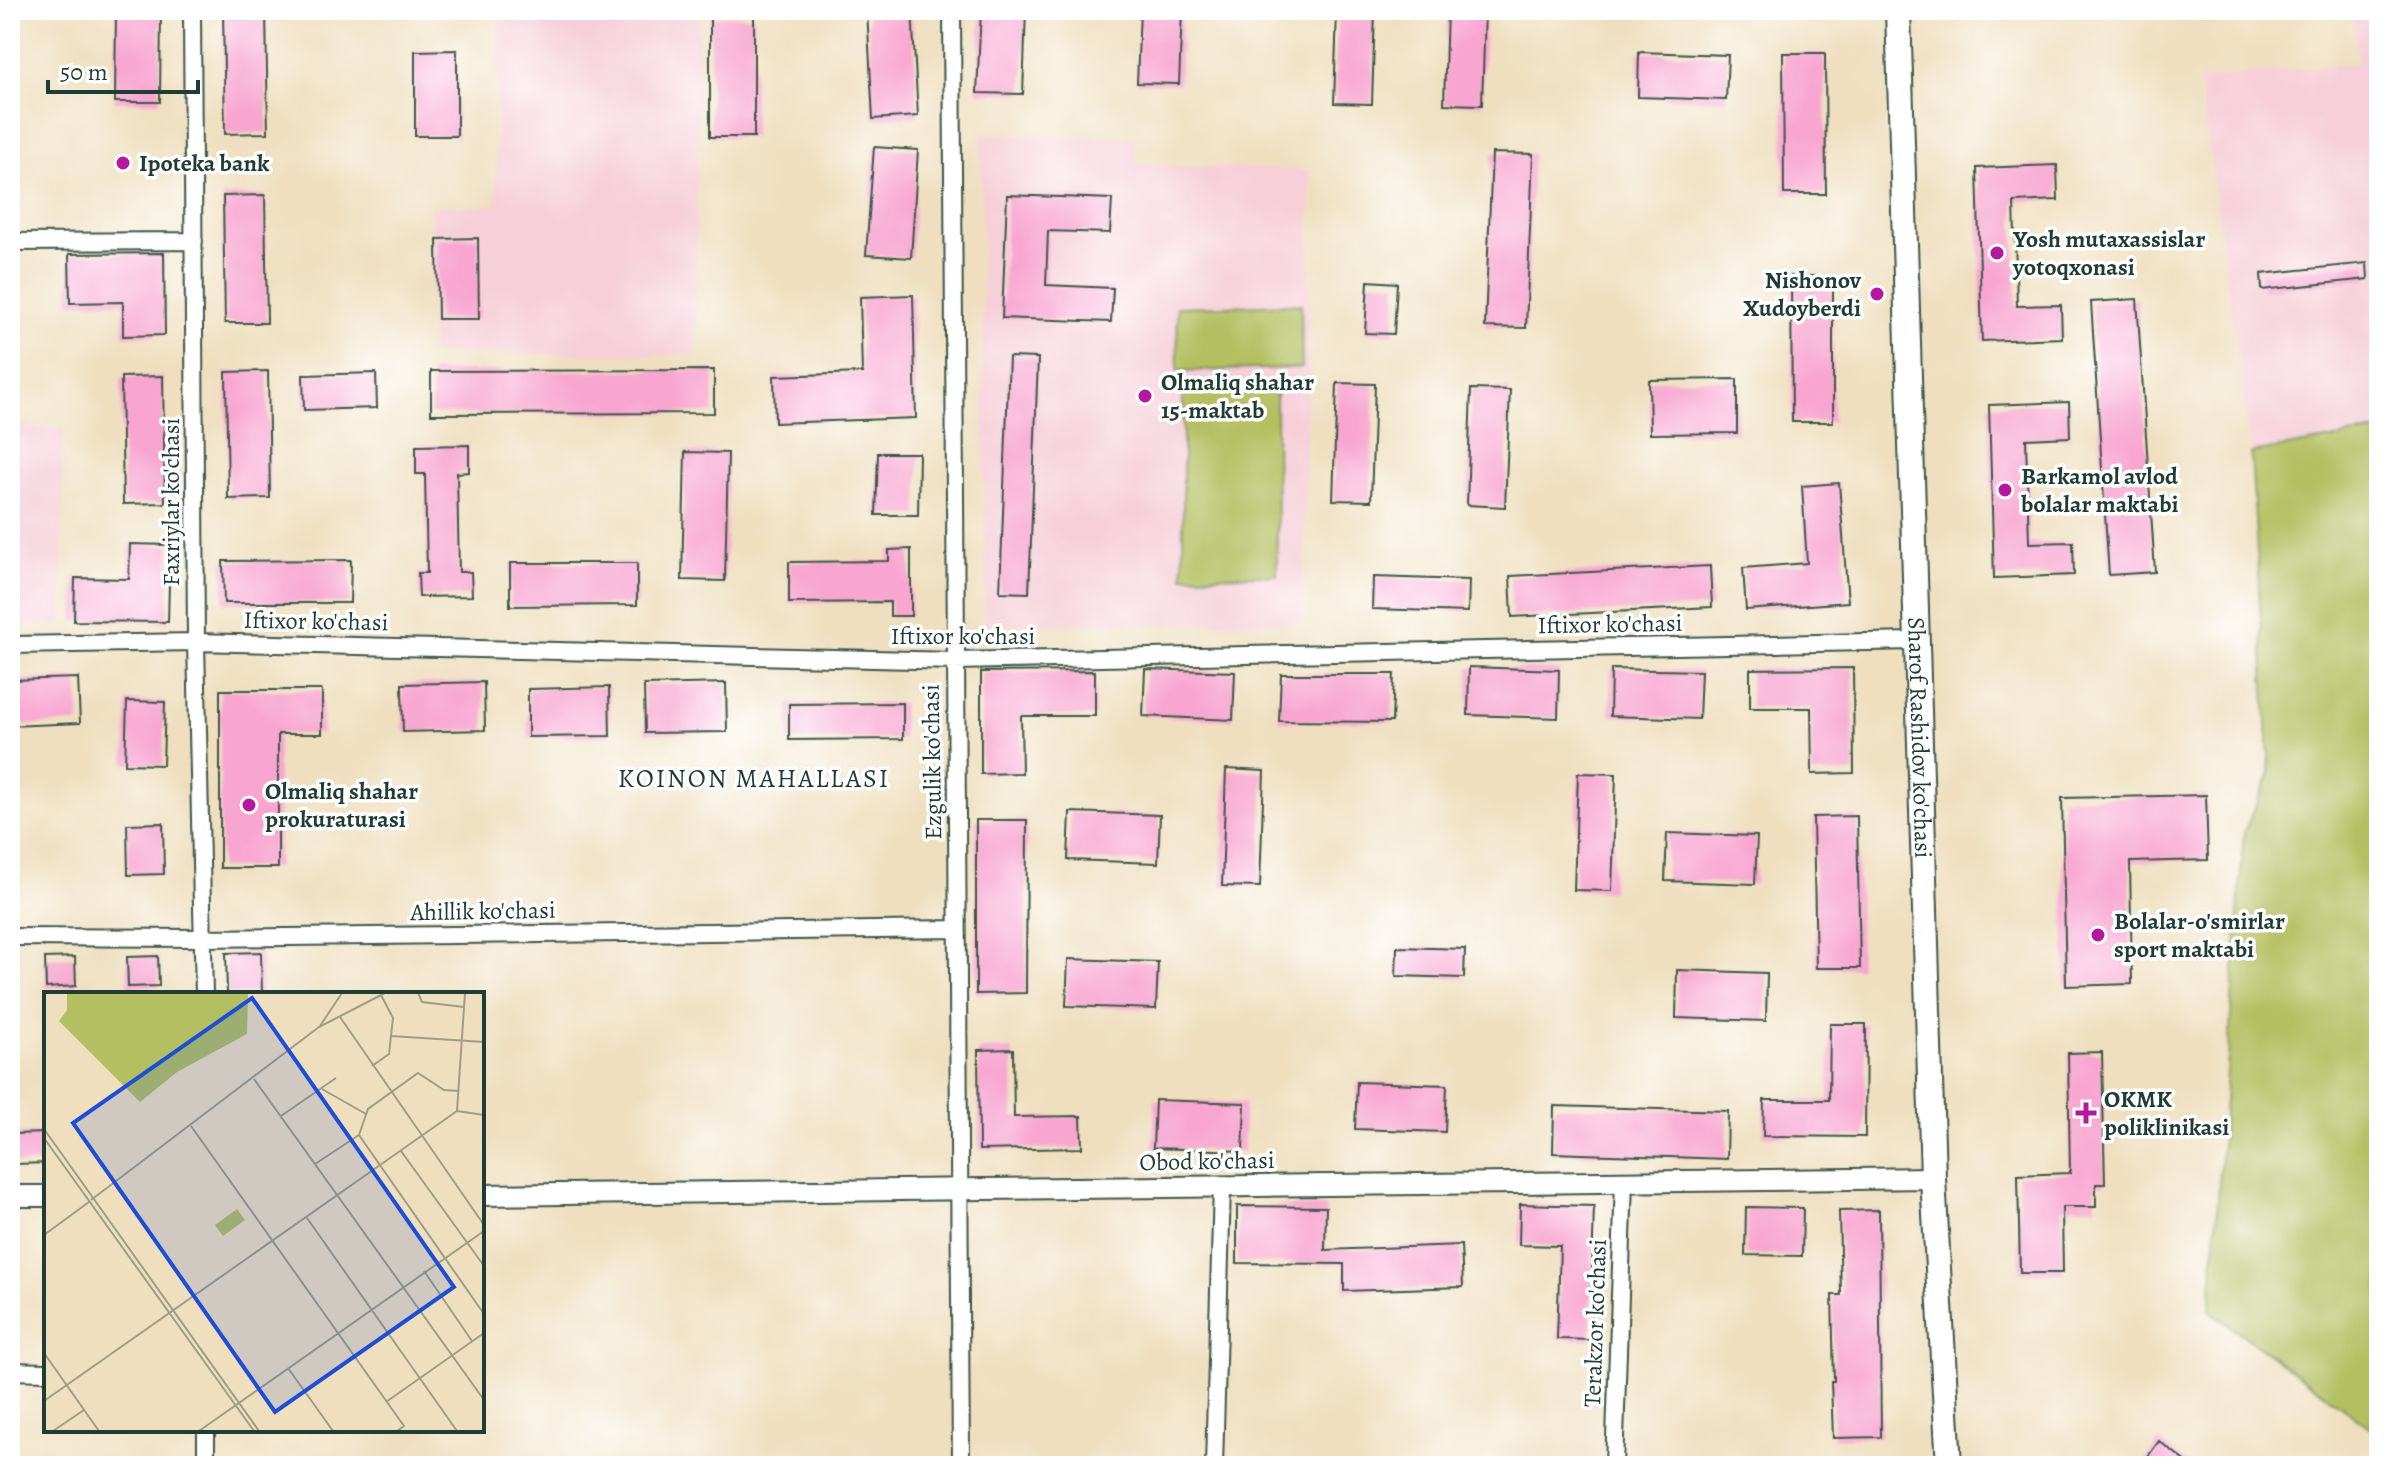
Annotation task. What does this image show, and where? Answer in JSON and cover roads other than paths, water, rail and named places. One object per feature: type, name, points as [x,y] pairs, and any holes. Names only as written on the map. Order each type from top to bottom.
[{"type":"main road","name":"Sharof Rashidov ko'chasi","points":[[1898,10],[1933,1178],[1949,1466]]},
{"type":"street","name":"Faxriylar ko'chasi","points":[[192,10],[196,642],[204,992]]},
{"type":"street","name":"Ezgulik ko'chasi","points":[[952,10],[961,1466]]},
{"type":"street","points":[[10,242],[194,241]]},
{"type":"street","name":"Iftixor ko'chasi","points":[[10,645],[196,642],[954,661],[1916,641]]},
{"type":"street","name":"Ahillik ko'chasi","points":[[10,937],[203,938],[957,929]]},
{"type":"street","name":"Obod ko'chasi","points":[[484,1195],[1933,1178]]},
{"type":"street","name":"Terakzor ko'chasi","points":[[1614,1466],[1624,1181]]},
{"type":"street","points":[[1214,1466],[1222,1186]]},
{"type":"street","points":[[10,1196],[44,1196]]},
{"type":"street","points":[[10,1371],[44,1372]]},
{"type":"street","points":[[206,1432],[206,1466]]},
{"type":"place","name":"Ipoteka bank","points":[[123,163]]},
{"type":"place","name":"Yosh mutaxassislar yotoqxonasi","points":[[1997,253]]},
{"type":"place","name":"Nishonov Xudoyberdi","points":[[1877,294]]},
{"type":"place","name":"Olmaliq shahar 15-maktab","points":[[1145,396]]},
{"type":"place","name":"Barkamol avlod bolalar maktabi","points":[[2005,490]]},
{"type":"place","name":"Olmaliq shahar prokuraturasi","points":[[249,805]]},
{"type":"place","name":"Bolalar-o'smirlar sport maktabi","points":[[2098,935]]},
{"type":"place","name":"OKMK poliklinikasi","points":[[2086,1113]]},
{"type":"district","name":"KOINON MAHALLASI","points":[[754,778]]}]
